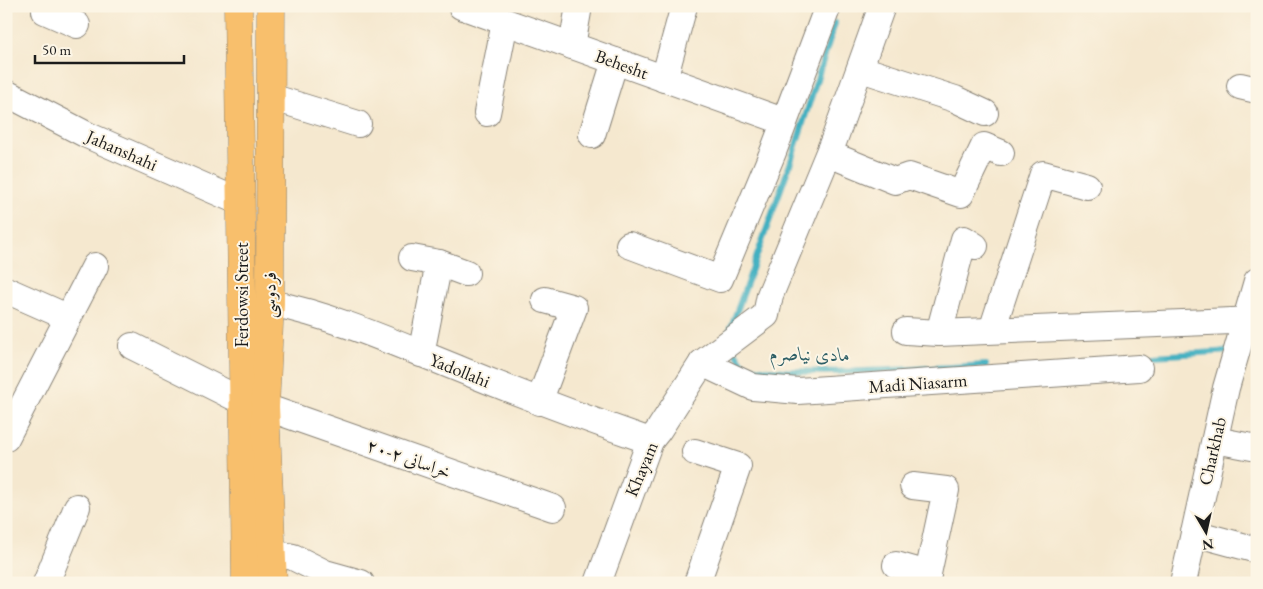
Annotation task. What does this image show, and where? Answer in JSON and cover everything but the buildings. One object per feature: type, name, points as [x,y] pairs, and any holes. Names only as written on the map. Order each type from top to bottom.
[{"type":"main road","name":"Ferdowsi Street","points":[[238,6],[240,202],[253,404],[246,583]]},
{"type":"main road","name":"فردوسی","points":[[271,6],[270,303],[253,404],[272,553],[273,583]]},
{"type":"street","points":[[47,6],[45,11],[77,25]]},
{"type":"street","name":"Behesht","points":[[461,6],[783,121]]},
{"type":"street","points":[[572,46],[579,6]]},
{"type":"street","points":[[664,79],[684,6]]},
{"type":"street","points":[[629,245],[720,279],[772,152],[828,6]]},
{"type":"street","points":[[882,6],[829,154],[895,180],[909,176],[961,194],[984,146],[1001,153]]},
{"type":"street","points":[[486,113],[505,22]]},
{"type":"street","points":[[592,135],[615,61]]},
{"type":"street","points":[[861,69],[955,100],[985,113]]},
{"type":"street","name":"Jahanshahi","points":[[6,93],[87,135],[240,202]]},
{"type":"street","points":[[271,97],[358,124]]},
{"type":"street","name":"Khayam","points":[[598,583],[650,441],[702,363],[766,314],[770,295],[829,154]]},
{"type":"street","points":[[992,330],[1043,174],[1087,186]]},
{"type":"street","points":[[939,333],[964,239],[975,246]]},
{"type":"street","points":[[412,258],[439,263],[466,272]]},
{"type":"street","points":[[421,354],[439,263]]},
{"type":"street","points":[[8,431],[95,266]]},
{"type":"street","name":"Charkhab","points":[[1183,583],[1226,388],[1251,321],[1257,281]]},
{"type":"street","points":[[6,290],[67,317]]},
{"type":"street","points":[[539,402],[574,308],[545,300]]},
{"type":"street","name":"Yadollahi","points":[[270,303],[297,308],[421,354],[539,402],[650,441]]},
{"type":"street","points":[[906,331],[939,333],[1251,321]]},
{"type":"street","name":"۲۰-خراسانی ۲","points":[[132,346],[253,404],[552,508]]},
{"type":"street","name":"Madi Niasarm","points":[[702,363],[753,387],[798,391],[1139,368]]},
{"type":"street","points":[[1215,440],[1257,448]]},
{"type":"street","points":[[695,452],[738,466],[697,583]]},
{"type":"street","points":[[896,566],[927,579],[946,490],[913,486]]},
{"type":"street","points":[[46,583],[77,507]]},
{"type":"street","points":[[1194,533],[1257,550]]},
{"type":"street","points":[[272,553],[293,557],[325,573],[361,583]]},
{"type":"waterway","name":"مادی نیاصرم","points":[[729,333],[790,164],[835,23]]},
{"type":"waterway","name":"مادی نیاصرم","points":[[733,348],[744,364],[759,369],[786,371],[899,370],[986,365]]},
{"type":"waterway","name":"مادی نیاصرم","points":[[1243,350],[1257,349]]},
{"type":"waterway","name":"مادی نیاصرم","points":[[1138,357],[1231,351]]}]
